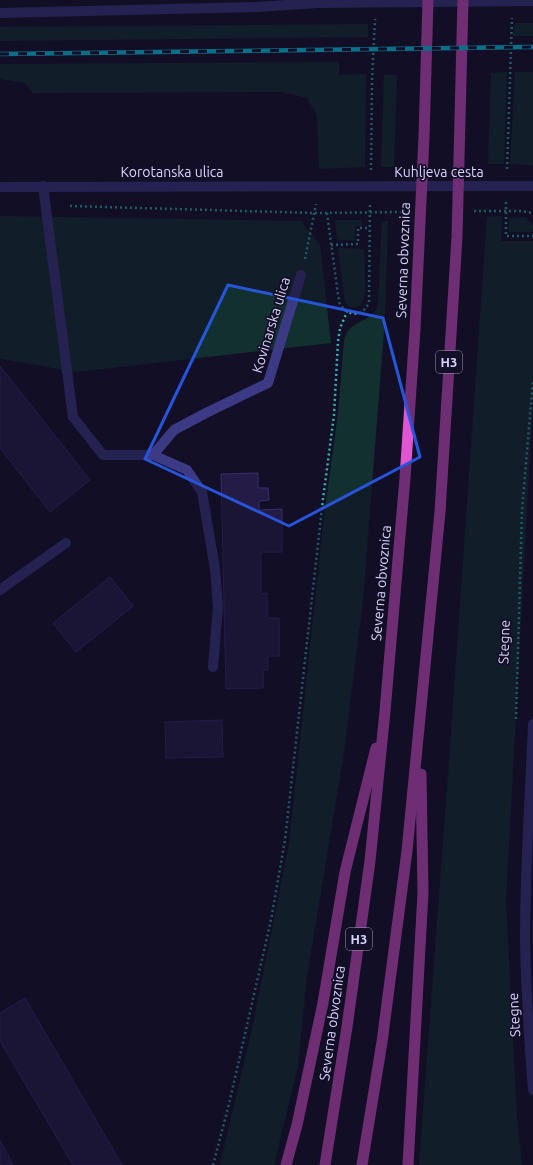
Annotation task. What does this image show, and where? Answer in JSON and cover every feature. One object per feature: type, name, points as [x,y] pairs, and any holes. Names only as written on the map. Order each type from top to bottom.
[{"type":"highway","name":"Severna obvoznica","points":[[325,1165],[347,1027],[369,869],[406,478],[424,137],[428,0]]},
{"type":"highway","name":"H3","points":[[362,1165],[383,1034],[407,851],[440,512],[457,237],[463,0]]},
{"type":"highway","points":[[286,1165],[297,1125],[323,1003],[345,872],[385,711]]},
{"type":"highway","points":[[408,1165],[423,893],[420,724]]},
{"type":"street","points":[[0,13],[250,7],[317,2],[533,1]]},
{"type":"street","points":[[43,186],[73,417],[103,454],[153,455],[187,470],[202,492],[215,568],[218,606],[213,667]]},
{"type":"street","name":"Kuhljeva cesta","points":[[345,186],[533,186]]},
{"type":"street","name":"Korotanska ulica","points":[[0,187],[345,186]]},
{"type":"street","name":"Kovinarska ulica","points":[[153,455],[174,430],[268,383],[302,275]]},
{"type":"street","points":[[0,590],[66,543]]},
{"type":"street","name":"Stegne","points":[[533,724],[526,876],[529,939],[527,1002],[533,1090]]},
{"type":"path","points":[[370,174],[372,80],[376,14]]},
{"type":"path","points":[[507,175],[512,15]]},
{"type":"path","name":"Kovinarska ulica","points":[[302,275],[314,213],[321,186]]},
{"type":"path","points":[[327,213],[339,302],[347,312],[355,314],[359,313],[366,308],[369,302],[370,197]]},
{"type":"path","points":[[507,198],[506,236],[533,236]]},
{"type":"path","points":[[45,205],[314,213],[344,212]]},
{"type":"path","points":[[331,245],[358,244],[358,228],[370,228]]},
{"type":"path","points":[[214,1165],[271,920],[285,840],[322,499],[334,414],[338,341],[340,328],[347,312]]},
{"type":"path","name":"Stegne","points":[[516,723],[522,510],[533,380]]},
{"type":"highlighted area","points":[[228,285],[383,318],[420,457],[289,526],[145,459]]},
{"type":"green space","points":[[515,23],[533,23],[533,36],[513,36]]},
{"type":"green space","points":[[368,24],[368,37],[0,41],[0,27]]},
{"type":"green space","points":[[339,62],[339,75],[366,74],[365,167],[319,169],[317,115],[307,98],[281,92],[33,93],[25,83],[0,79],[0,64]]},
{"type":"green space","points":[[507,72],[504,164],[488,164],[491,73]]},
{"type":"green space","points":[[515,72],[533,72],[533,165],[510,164]]},
{"type":"green space","points":[[384,75],[397,75],[394,167],[381,167]]},
{"type":"green space","points":[[0,216],[301,221],[320,245],[331,343],[76,372],[0,359]]},
{"type":"green space","points":[[502,216],[501,241],[533,241],[533,396],[506,901],[517,1117],[522,1165],[419,1165],[487,217]]},
{"type":"green space","points":[[526,217],[533,226],[533,232],[509,232],[509,218]]},
{"type":"green space","points":[[335,220],[362,220],[361,226],[355,226],[355,241],[339,240],[337,238]]},
{"type":"green space","points":[[382,221],[388,221],[385,319],[363,600],[343,759],[307,976],[298,1066],[274,1165],[220,1165],[253,1024],[289,844],[324,516],[338,413],[344,341],[349,330],[373,314],[378,304]]},
{"type":"green space","points":[[338,249],[364,249],[364,296],[361,304],[356,307],[347,305],[345,302]]},
{"type":"building","points":[[0,366],[90,480],[50,512],[0,448]]},
{"type":"building","points":[[258,473],[258,488],[268,488],[269,500],[259,501],[259,510],[282,509],[282,552],[261,552],[261,594],[267,593],[267,618],[279,618],[279,656],[268,656],[268,670],[263,670],[263,688],[226,689],[221,474]]},
{"type":"building","points":[[110,577],[133,606],[76,652],[53,623]]},
{"type":"building","points":[[222,720],[223,757],[166,758],[165,722]]},
{"type":"building","points":[[25,998],[122,1165],[73,1165],[0,1041],[0,1013]]},
{"type":"building","points":[[0,1140],[13,1165],[0,1165]]},
{"type":"railway","points":[[0,54],[533,47]]}]
